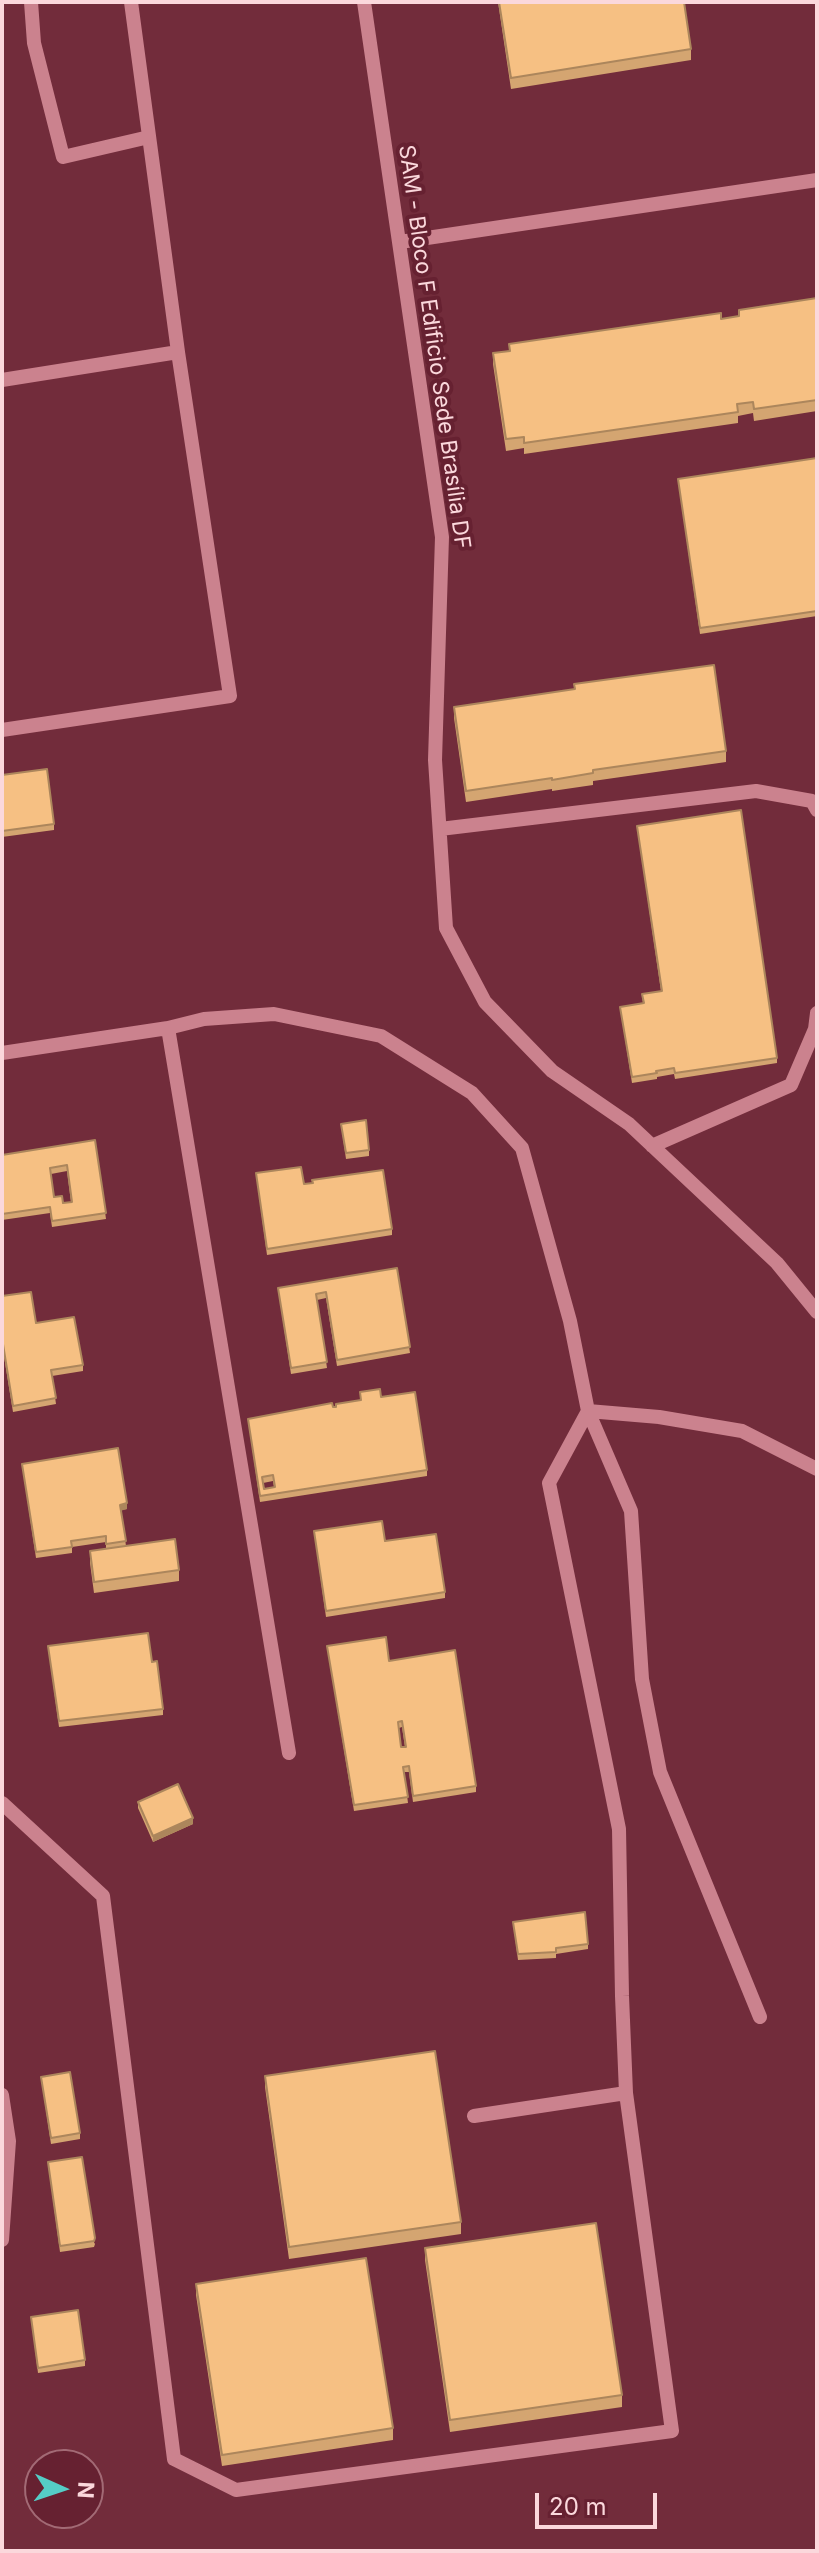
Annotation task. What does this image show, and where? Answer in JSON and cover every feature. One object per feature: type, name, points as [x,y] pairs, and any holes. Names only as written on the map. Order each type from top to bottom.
[{"type":"lane","points":[[31,2],[34,43],[63,157],[149,137]]},
{"type":"lane","points":[[2,730],[230,696],[178,352],[131,2]]},
{"type":"lane","name":"SAM - Bloco F Edificio Sede Brasília DF","points":[[364,2],[442,537],[435,760],[446,928],[485,1002],[552,1071],[629,1124],[777,1263],[817,1312]]},
{"type":"lane","points":[[400,242],[817,180]]},
{"type":"lane","points":[[2,380],[178,352]]},
{"type":"lane","points":[[440,829],[756,791],[812,801],[817,810]]},
{"type":"lane","points":[[652,1146],[791,1085],[815,1029],[817,1013]]},
{"type":"lane","points":[[2,1053],[168,1028],[204,1019],[274,1014],[381,1036],[472,1093],[522,1148],[570,1321],[588,1411],[631,1511],[642,1679],[660,1772],[760,2017]]},
{"type":"lane","points":[[168,1028],[289,1753]]},
{"type":"lane","points":[[588,1411],[659,1417],[742,1431],[817,1469]]},
{"type":"lane","points":[[2,1803],[103,1896],[174,2459],[236,2490],[672,2431],[626,2093],[619,1829],[549,1483],[588,1411]]},
{"type":"lane","points":[[474,2116],[626,2093]]},
{"type":"lane","points":[[2,2095],[9,2141],[2,2240]]},
{"type":"building","points":[[499,2],[684,2],[691,49],[511,78]]},
{"type":"building","points":[[817,298],[817,400],[754,409],[753,402],[737,404],[738,412],[524,443],[524,437],[506,439],[493,353],[510,351],[509,344],[721,313],[721,319],[739,316],[739,310]]},
{"type":"building","points":[[817,458],[817,611],[700,628],[678,479]]},
{"type":"building","points":[[714,665],[726,751],[466,791],[454,707],[575,689],[574,684]]},
{"type":"building","points":[[47,769],[54,824],[2,831],[2,775]]},
{"type":"building","points":[[741,810],[777,1058],[675,1073],[674,1068],[632,1077],[620,1007],[644,1003],[642,994],[662,991],[637,826]]},
{"type":"building","points":[[366,1120],[369,1150],[346,1153],[341,1124]]},
{"type":"building","points":[[95,1140],[106,1213],[52,1221],[50,1207],[2,1214],[2,1155]],"holes":[[[67,1165],[72,1202],[63,1203],[62,1196],[54,1197],[50,1168]]]},
{"type":"building","points":[[301,1167],[304,1184],[313,1183],[312,1180],[383,1170],[392,1229],[267,1249],[256,1173]]},
{"type":"building","points":[[397,1268],[410,1347],[337,1360],[326,1292],[316,1294],[327,1362],[291,1368],[278,1288]]},
{"type":"building","points":[[31,1292],[36,1323],[74,1317],[83,1365],[51,1370],[56,1398],[13,1406],[2,1338],[2,1296]]},
{"type":"building","points":[[380,1389],[381,1397],[415,1392],[427,1470],[260,1496],[248,1419],[332,1403],[336,1407],[336,1404],[361,1400],[360,1392]],"holes":[[[273,1475],[275,1487],[264,1489],[262,1477]]]},
{"type":"building","points":[[118,1448],[127,1503],[120,1505],[126,1541],[106,1544],[106,1536],[71,1541],[72,1547],[36,1552],[22,1464]]},
{"type":"building","points":[[382,1521],[385,1541],[436,1534],[445,1592],[326,1611],[314,1531]]},
{"type":"building","points":[[175,1539],[179,1570],[94,1582],[90,1551]]},
{"type":"building","points":[[148,1633],[152,1662],[157,1661],[163,1709],[59,1721],[48,1646]]},
{"type":"building","points":[[386,1637],[389,1661],[455,1650],[476,1786],[413,1796],[409,1766],[403,1767],[408,1797],[354,1805],[327,1646]],"holes":[[[402,1721],[406,1747],[401,1747],[398,1722]]]},
{"type":"building","points":[[178,1784],[193,1818],[153,1836],[138,1802]]},
{"type":"building","points":[[585,1912],[588,1944],[556,1948],[556,1952],[518,1954],[513,1922]]},
{"type":"building","points":[[435,2051],[461,2222],[289,2247],[265,2076]]},
{"type":"building","points":[[70,2072],[80,2133],[51,2138],[41,2077]]},
{"type":"building","points":[[82,2157],[95,2238],[94,2241],[60,2246],[48,2162]]},
{"type":"building","points":[[596,2223],[622,2395],[450,2420],[425,2248]]},
{"type":"building","points":[[366,2258],[393,2428],[222,2455],[196,2284]]},
{"type":"building","points":[[78,2310],[85,2360],[38,2368],[31,2317]]}]
